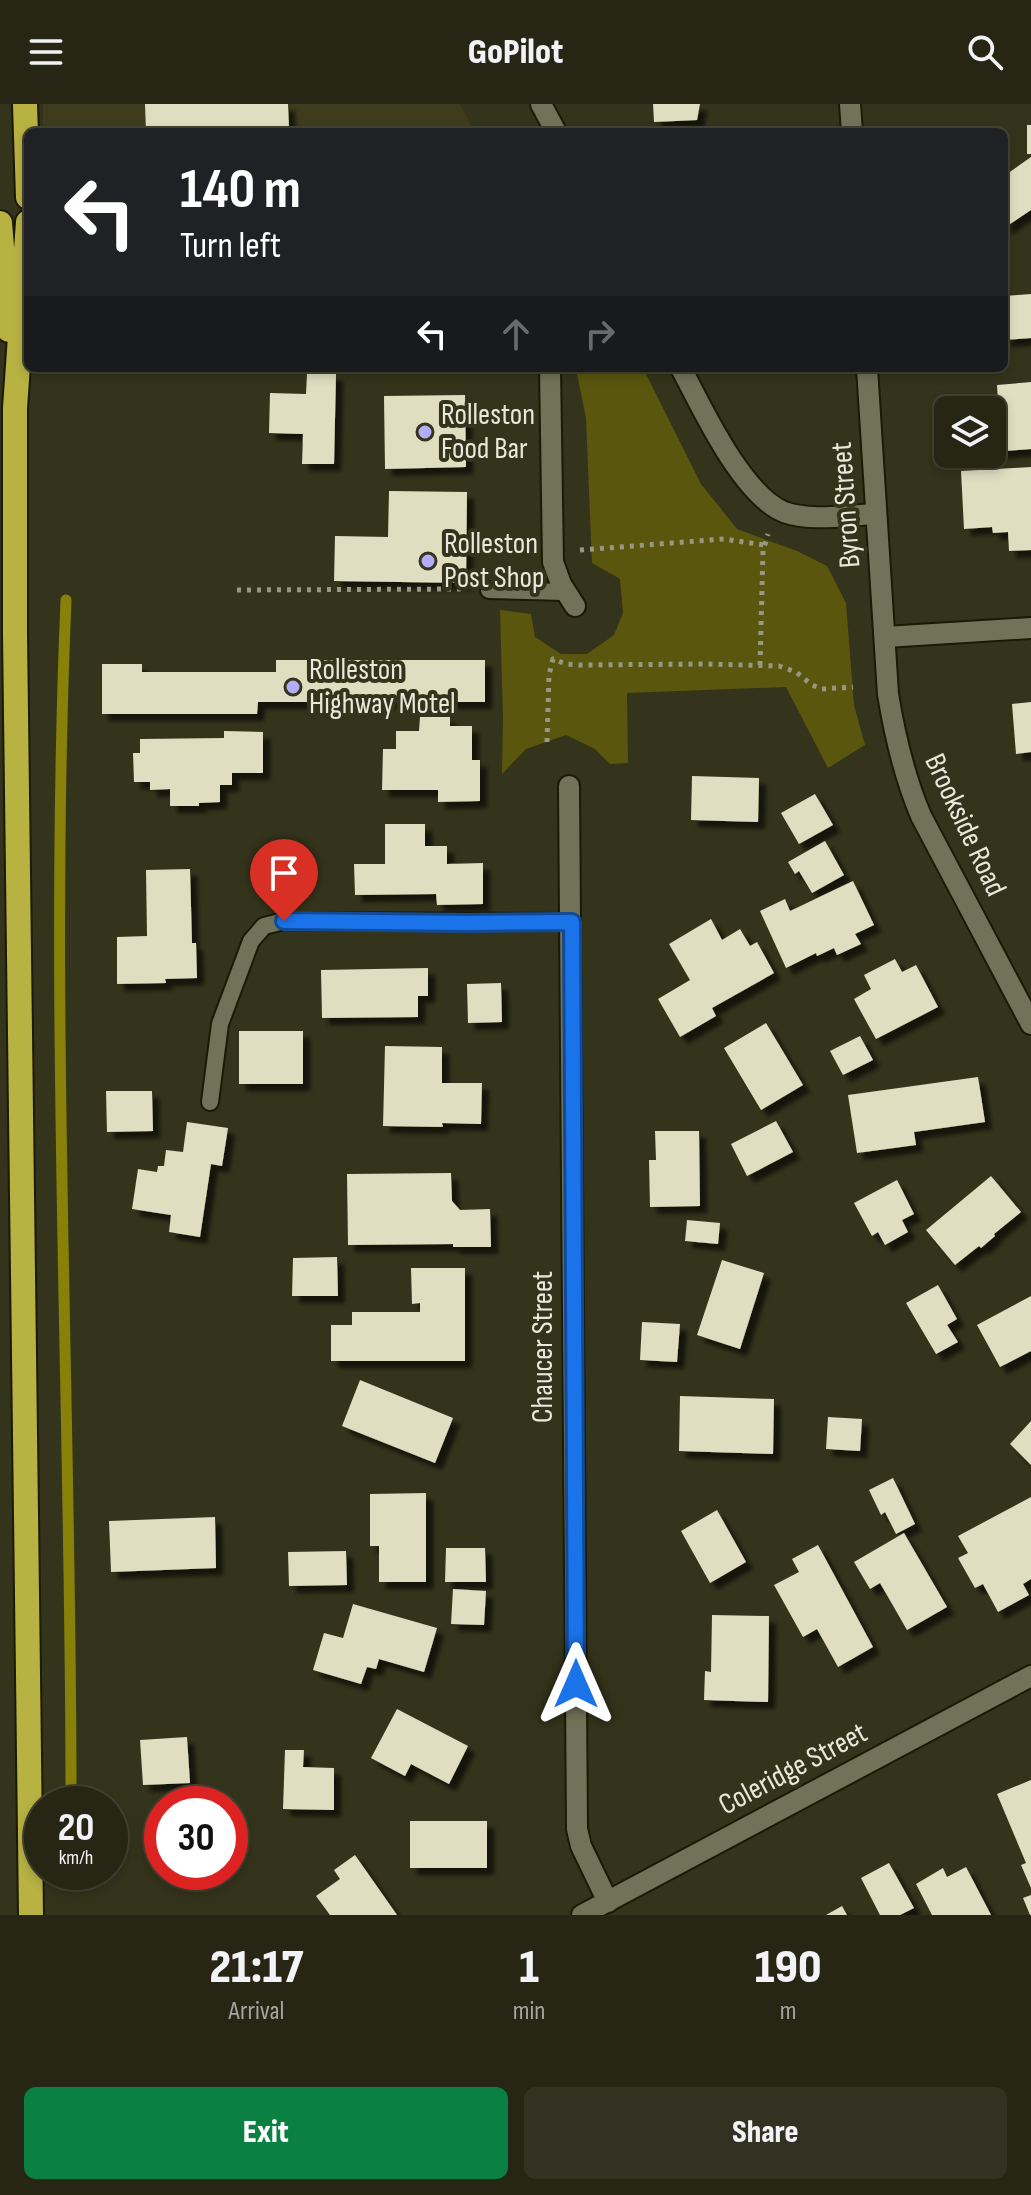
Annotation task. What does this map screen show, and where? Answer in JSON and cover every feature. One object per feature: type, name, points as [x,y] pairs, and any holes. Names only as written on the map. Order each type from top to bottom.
[{"type":"highway","points":[[25,104],[26,128]]},
{"type":"highway","points":[[0,223],[15,408]]},
{"type":"highway","points":[[24,279],[15,408],[15,633],[31,1915]]},
{"type":"street","points":[[541,104],[554,128]]},
{"type":"street","points":[[850,104],[852,128]]},
{"type":"street","points":[[550,372],[552,551],[556,573],[570,599]]},
{"type":"street","points":[[683,372],[743,478],[752,490],[776,508],[798,515],[876,514]]},
{"type":"street","name":"Byron Street","points":[[867,372],[885,637]]},
{"type":"street","points":[[885,637],[1031,628]]},
{"type":"street","name":"Brookside Road","points":[[885,637],[892,726],[909,788],[933,841],[1031,1024]]},
{"type":"street","name":"Chaucer Street","points":[[569,786],[577,1829],[586,1857],[608,1902]]},
{"type":"street","name":"Coleridge Street","points":[[582,1915],[1031,1676]]},
{"type":"lane","points":[[489,590],[520,589],[570,599]]},
{"type":"lane","points":[[210,1102],[220,1024],[251,941],[264,926],[284,921],[572,922]]},
{"type":"path","points":[[760,665],[764,545],[776,508]]},
{"type":"path","points":[[552,551],[724,539],[764,545]]},
{"type":"path","points":[[237,590],[520,589]]},
{"type":"path","points":[[547,742],[549,675],[553,659],[580,665],[760,665],[788,668],[822,689],[853,687]]},
{"type":"shaded area","points":[[43,104],[460,104],[472,128],[43,128]]},
{"type":"shaded area","points":[[645,372],[701,484],[737,529],[797,551],[827,566],[846,603],[854,705],[865,745],[828,768],[786,687],[627,693],[628,763],[610,764],[595,749],[566,735],[526,749],[502,774],[500,610],[531,614],[535,637],[561,654],[587,654],[614,635],[623,613],[620,579],[592,563],[586,418],[577,374]]},
{"type":"building","points":[[145,104],[288,104],[289,128],[146,128]]},
{"type":"building","points":[[653,104],[700,104],[697,120],[654,122]]},
{"type":"building","points":[[1027,125],[1031,125],[1031,154],[1027,154]]},
{"type":"building","points":[[1031,157],[1031,210],[1008,225],[1008,173]]},
{"type":"building","points":[[1031,294],[1031,338],[1008,340],[1008,296]]},
{"type":"building","points":[[307,374],[336,374],[334,464],[302,464],[303,434],[269,433],[270,393],[306,394]]},
{"type":"building","points":[[1031,382],[1031,449],[1006,451],[1006,396],[998,396],[997,385]]},
{"type":"building","name":"Rolleston Food Bar","points":[[465,395],[466,467],[385,469],[384,396]]},
{"type":"building","points":[[1031,467],[1031,550],[1009,551],[1008,532],[993,533],[992,527],[964,529],[961,471]]},
{"type":"building","points":[[389,491],[467,492],[466,583],[334,581],[335,536],[388,537]]},
{"type":"building","name":"Rolleston Highway Motel","points":[[276,660],[485,660],[485,702],[258,702],[257,714],[102,714],[102,664],[142,664],[142,672],[276,672]]},
{"type":"building","points":[[1031,702],[1031,752],[1016,754],[1012,704]]},
{"type":"building","points":[[420,717],[450,717],[450,726],[472,726],[472,760],[480,760],[480,801],[438,802],[438,790],[382,790],[383,749],[396,749],[396,731],[419,731]]},
{"type":"building","points":[[224,731],[263,732],[263,773],[232,773],[232,785],[220,785],[220,802],[170,806],[170,789],[150,790],[150,782],[134,782],[133,753],[140,753],[140,739],[224,738]]},
{"type":"building","points":[[692,776],[759,778],[758,822],[691,820]]},
{"type":"building","points":[[815,794],[833,825],[799,844],[781,813]]},
{"type":"building","points":[[385,824],[425,824],[425,846],[447,846],[447,864],[483,863],[483,904],[437,905],[436,894],[355,895],[354,864],[385,864]]},
{"type":"building","points":[[825,841],[844,875],[812,893],[799,871],[795,874],[788,862]]},
{"type":"building","points":[[190,869],[192,943],[196,943],[197,978],[165,979],[166,983],[117,984],[117,937],[147,936],[146,870]]},
{"type":"building","points":[[853,881],[874,925],[855,934],[861,944],[837,955],[834,948],[817,956],[816,953],[786,968],[760,911],[785,899],[790,911]]},
{"type":"building","points":[[711,919],[722,940],[740,929],[750,946],[757,942],[774,973],[712,1008],[716,1016],[680,1037],[658,999],[690,980],[669,944]]},
{"type":"building","points":[[895,959],[902,972],[916,965],[938,1007],[876,1039],[854,999],[871,989],[864,975]]},
{"type":"building","points":[[428,968],[428,996],[418,996],[418,1017],[322,1018],[321,970]]},
{"type":"building","points":[[501,983],[502,1022],[468,1023],[467,984]]},
{"type":"building","points":[[766,1023],[803,1085],[761,1110],[724,1048]]},
{"type":"building","points":[[239,1031],[303,1031],[303,1084],[239,1084]]},
{"type":"building","points":[[860,1036],[873,1060],[843,1075],[830,1051]]},
{"type":"building","points":[[385,1046],[442,1047],[442,1083],[482,1083],[481,1124],[383,1126]]},
{"type":"building","points":[[978,1077],[985,1122],[914,1132],[916,1145],[857,1153],[848,1095]]},
{"type":"building","points":[[106,1091],[152,1091],[153,1131],[107,1132]]},
{"type":"building","points":[[776,1121],[793,1152],[747,1176],[731,1144]]},
{"type":"building","points":[[187,1122],[228,1128],[222,1166],[211,1164],[200,1237],[169,1232],[171,1215],[132,1209],[138,1169],[157,1172],[158,1166],[164,1166],[166,1150],[183,1152]]},
{"type":"building","points":[[655,1131],[699,1131],[700,1206],[650,1207],[649,1160],[656,1160]]},
{"type":"building","points":[[451,1173],[452,1201],[460,1210],[490,1209],[491,1247],[453,1247],[453,1244],[348,1245],[347,1174]]},
{"type":"building","points":[[991,1176],[1021,1212],[981,1248],[979,1246],[955,1265],[926,1230]]},
{"type":"building","points":[[897,1180],[914,1214],[902,1220],[908,1232],[885,1245],[878,1232],[872,1236],[854,1203]]},
{"type":"building","points":[[687,1220],[720,1223],[718,1244],[685,1241]]},
{"type":"building","points":[[337,1257],[338,1296],[292,1296],[293,1258]]},
{"type":"building","points":[[722,1260],[764,1273],[740,1349],[697,1335]]},
{"type":"building","points":[[411,1268],[465,1268],[465,1361],[331,1361],[331,1325],[352,1325],[352,1312],[420,1312],[420,1303],[412,1304]]},
{"type":"building","points":[[938,1285],[957,1319],[947,1325],[958,1342],[936,1354],[906,1303]]},
{"type":"building","points":[[1031,1296],[1031,1351],[1000,1367],[977,1325]]},
{"type":"building","points":[[642,1322],[680,1324],[677,1362],[640,1360]]},
{"type":"building","points":[[360,1380],[453,1418],[435,1463],[342,1426]]},
{"type":"building","points":[[680,1396],[774,1399],[773,1454],[679,1451]]},
{"type":"building","points":[[828,1417],[862,1419],[860,1451],[826,1449]]},
{"type":"building","points":[[1031,1421],[1031,1465],[1010,1444]]},
{"type":"building","points":[[893,1478],[915,1524],[896,1534],[885,1512],[881,1515],[869,1490]]},
{"type":"building","points":[[426,1493],[426,1582],[379,1582],[379,1546],[370,1546],[370,1494]]},
{"type":"building","points":[[1031,1497],[1031,1579],[1023,1584],[1029,1595],[998,1612],[983,1584],[975,1588],[958,1558],[968,1553],[958,1536]]},
{"type":"building","points":[[717,1510],[746,1562],[710,1583],[681,1531]]},
{"type":"building","points":[[215,1517],[216,1568],[111,1572],[109,1521]]},
{"type":"building","points":[[904,1533],[947,1607],[907,1630],[880,1583],[870,1589],[854,1562]]},
{"type":"building","points":[[818,1545],[873,1647],[838,1667],[817,1629],[803,1637],[774,1585],[799,1572],[792,1559]]},
{"type":"building","points":[[446,1548],[485,1548],[486,1582],[445,1582]]},
{"type":"building","points":[[346,1551],[347,1585],[289,1586],[288,1552]]},
{"type":"building","points":[[453,1589],[486,1591],[484,1625],[451,1624]]},
{"type":"building","points":[[353,1604],[437,1628],[424,1672],[379,1659],[376,1669],[367,1667],[361,1684],[313,1670],[324,1633],[343,1638]]},
{"type":"building","points":[[712,1615],[769,1616],[768,1702],[704,1700],[705,1671],[711,1672]]},
{"type":"building","points":[[397,1709],[468,1746],[449,1784],[411,1764],[405,1776],[371,1758]]},
{"type":"building","points":[[187,1737],[190,1783],[143,1785],[140,1740]]},
{"type":"building","points":[[285,1750],[304,1750],[303,1767],[334,1768],[334,1810],[283,1809]]},
{"type":"building","points":[[1031,1780],[1031,1888],[1021,1865],[1026,1863],[997,1794]]},
{"type":"building","points":[[410,1821],[487,1821],[487,1868],[410,1868]]},
{"type":"building","points":[[355,1855],[397,1915],[330,1915],[316,1896],[340,1879],[334,1870]]},
{"type":"building","points":[[889,1863],[914,1908],[900,1915],[880,1915],[861,1878]]},
{"type":"building","points":[[966,1867],[991,1915],[932,1915],[916,1884],[943,1868],[947,1877]]},
{"type":"building","points":[[1031,1895],[1031,1915],[1030,1915],[1023,1898]]},
{"type":"building","points":[[842,1906],[847,1915],[826,1915]]},
{"type":"waterway","points":[[66,600],[61,749],[60,1047],[71,1786]]},
{"type":"place","name":"Rolleston Food Bar","points":[[425,432]]},
{"type":"place","name":"Rolleston Post Shop","points":[[428,561]]},
{"type":"place","name":"Rolleston Highway Motel","points":[[293,687]]},
{"type":"route","points":[[284,921],[572,922],[576,1684]]}]
